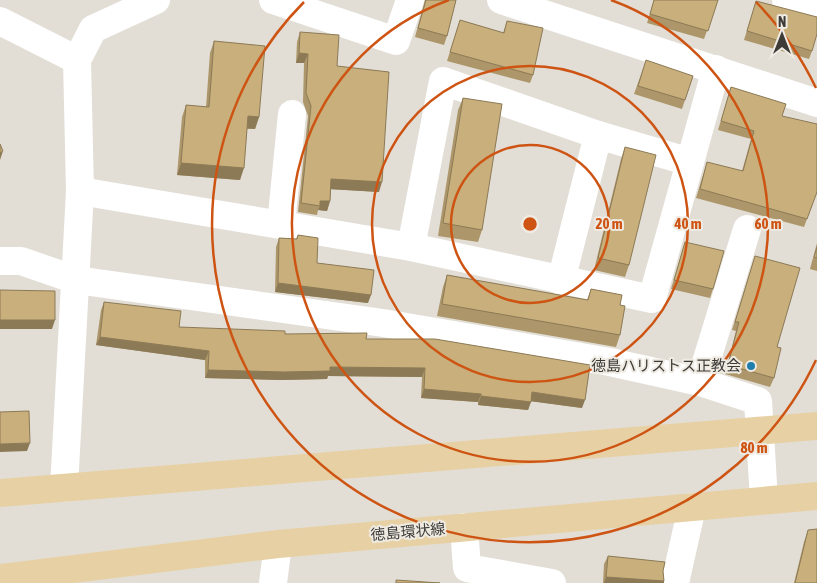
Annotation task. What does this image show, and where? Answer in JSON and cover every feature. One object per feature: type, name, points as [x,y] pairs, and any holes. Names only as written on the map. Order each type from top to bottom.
[{"type":"main road","points":[[0,493],[817,426]]},
{"type":"main road","name":"徳島環状線","points":[[0,578],[48,577],[278,544],[817,496]]},
{"type":"street","points":[[64,488],[80,191],[77,60],[93,29],[120,8],[156,0]]},
{"type":"street","points":[[273,0],[396,42],[410,0]]},
{"type":"street","points":[[786,0],[817,11]]},
{"type":"street","points":[[506,1],[817,103]]},
{"type":"street","points":[[0,21],[77,60]]},
{"type":"street","points":[[80,191],[411,246],[561,281],[652,299],[716,69]]},
{"type":"street","points":[[411,246],[442,81],[598,135],[690,162]]},
{"type":"street","points":[[281,225],[292,114]]},
{"type":"street","points":[[561,281],[598,135]]},
{"type":"street","points":[[700,382],[747,228]]},
{"type":"street","points":[[0,261],[21,261],[76,280],[383,323],[610,362],[700,382],[758,401],[764,500]]},
{"type":"street","points":[[675,583],[692,507]]},
{"type":"street","points":[[464,527],[467,568],[552,583]]},
{"type":"street","points":[[273,583],[278,544]]},
{"type":"building","points":[[426,0],[456,0],[447,36],[418,28]]},
{"type":"building","points":[[654,0],[718,0],[708,31],[650,14]]},
{"type":"building","points":[[756,1],[817,17],[817,34],[812,51],[747,31]]},
{"type":"building","points":[[460,20],[504,33],[507,21],[543,28],[533,75],[450,52]]},
{"type":"building","points":[[300,32],[339,35],[337,66],[389,72],[382,182],[331,179],[330,201],[320,201],[320,206],[301,203],[311,106],[306,93],[308,54],[299,53]]},
{"type":"building","points":[[214,41],[265,46],[259,117],[248,116],[244,168],[181,163],[186,105],[209,107]]},
{"type":"building","points":[[646,60],[693,76],[685,100],[638,86]]},
{"type":"building","points":[[731,87],[786,104],[782,116],[817,124],[817,192],[807,219],[700,189],[707,162],[743,171],[754,131],[721,121]]},
{"type":"building","points":[[463,98],[502,104],[482,230],[443,223]]},
{"type":"building","points":[[625,147],[656,155],[629,265],[598,258]]},
{"type":"building","points":[[298,235],[318,238],[317,263],[374,270],[371,295],[278,283],[279,238],[297,239]]},
{"type":"building","points":[[685,242],[724,251],[713,289],[674,280]]},
{"type":"building","points":[[817,247],[817,258],[814,257]]},
{"type":"building","points":[[755,256],[800,268],[777,347],[781,348],[774,378],[728,365],[739,322],[735,322]]},
{"type":"building","points":[[447,275],[588,300],[591,289],[622,295],[620,305],[625,306],[620,335],[442,304]]},
{"type":"building","points":[[0,290],[55,291],[55,320],[0,320]]},
{"type":"building","points":[[104,302],[181,311],[179,327],[285,331],[285,334],[367,333],[366,339],[435,339],[590,365],[585,400],[532,392],[531,402],[481,396],[481,394],[424,389],[425,368],[330,367],[330,371],[284,372],[208,370],[209,351],[100,337]]},
{"type":"building","points":[[29,411],[30,443],[0,444],[0,412]]},
{"type":"building","points":[[817,529],[817,583],[795,583],[808,530]]},
{"type":"building","points":[[608,556],[665,562],[663,571],[664,581],[606,577]]},
{"type":"building","points":[[396,580],[440,583],[396,583]]},
{"type":"place","name":"徳島ハリストス正教会","points":[[751,366]]}]
